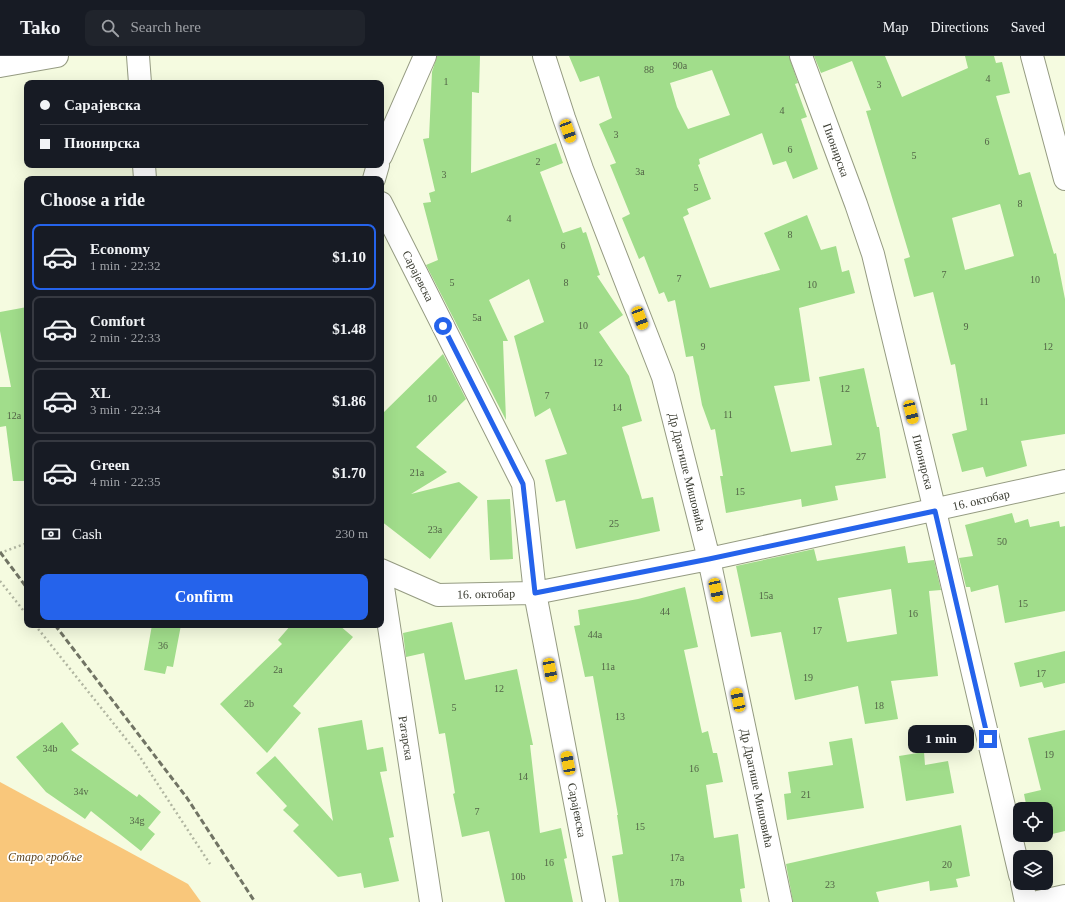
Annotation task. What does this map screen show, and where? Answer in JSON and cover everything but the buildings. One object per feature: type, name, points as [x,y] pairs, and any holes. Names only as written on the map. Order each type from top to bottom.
[{"type":"street","points":[[0,66],[57,56]]},
{"type":"street","points":[[138,56],[140,80]]},
{"type":"street","points":[[384,149],[426,56]]},
{"type":"street","name":"Др Драгише Мишовића","points":[[544,56],[566,125],[663,377],[709,559],[781,902]]},
{"type":"street","name":"Пионирска","points":[[802,56],[873,254],[1014,850]]},
{"type":"street","points":[[1032,56],[1065,180]]},
{"type":"street","name":"Сарајевска","points":[[384,209],[523,484],[535,593],[594,902]]},
{"type":"street","name":"16. октобар","points":[[384,571],[438,595],[535,593],[709,559],[935,511],[1065,481]]},
{"type":"street","name":"Ратарска","points":[[384,594],[431,902]]},
{"type":"street","points":[[1023,890],[1026,902]]},
{"type":"street","points":[[1038,902],[1065,896]]},
{"type":"path","points":[[0,553],[24,544]]},
{"type":"path","points":[[0,582],[24,611]]},
{"type":"path","points":[[37,628],[138,754],[210,864]]},
{"type":"green space","name":"Старо гробље","points":[[0,782],[188,884],[201,902],[0,902]]},
{"type":"railway","points":[[0,552],[24,584]]},
{"type":"railway","points":[[57,628],[187,798],[255,902]]},
{"type":"route","points":[[443,326],[523,484],[535,593],[709,559],[935,511],[988,739]]}]
